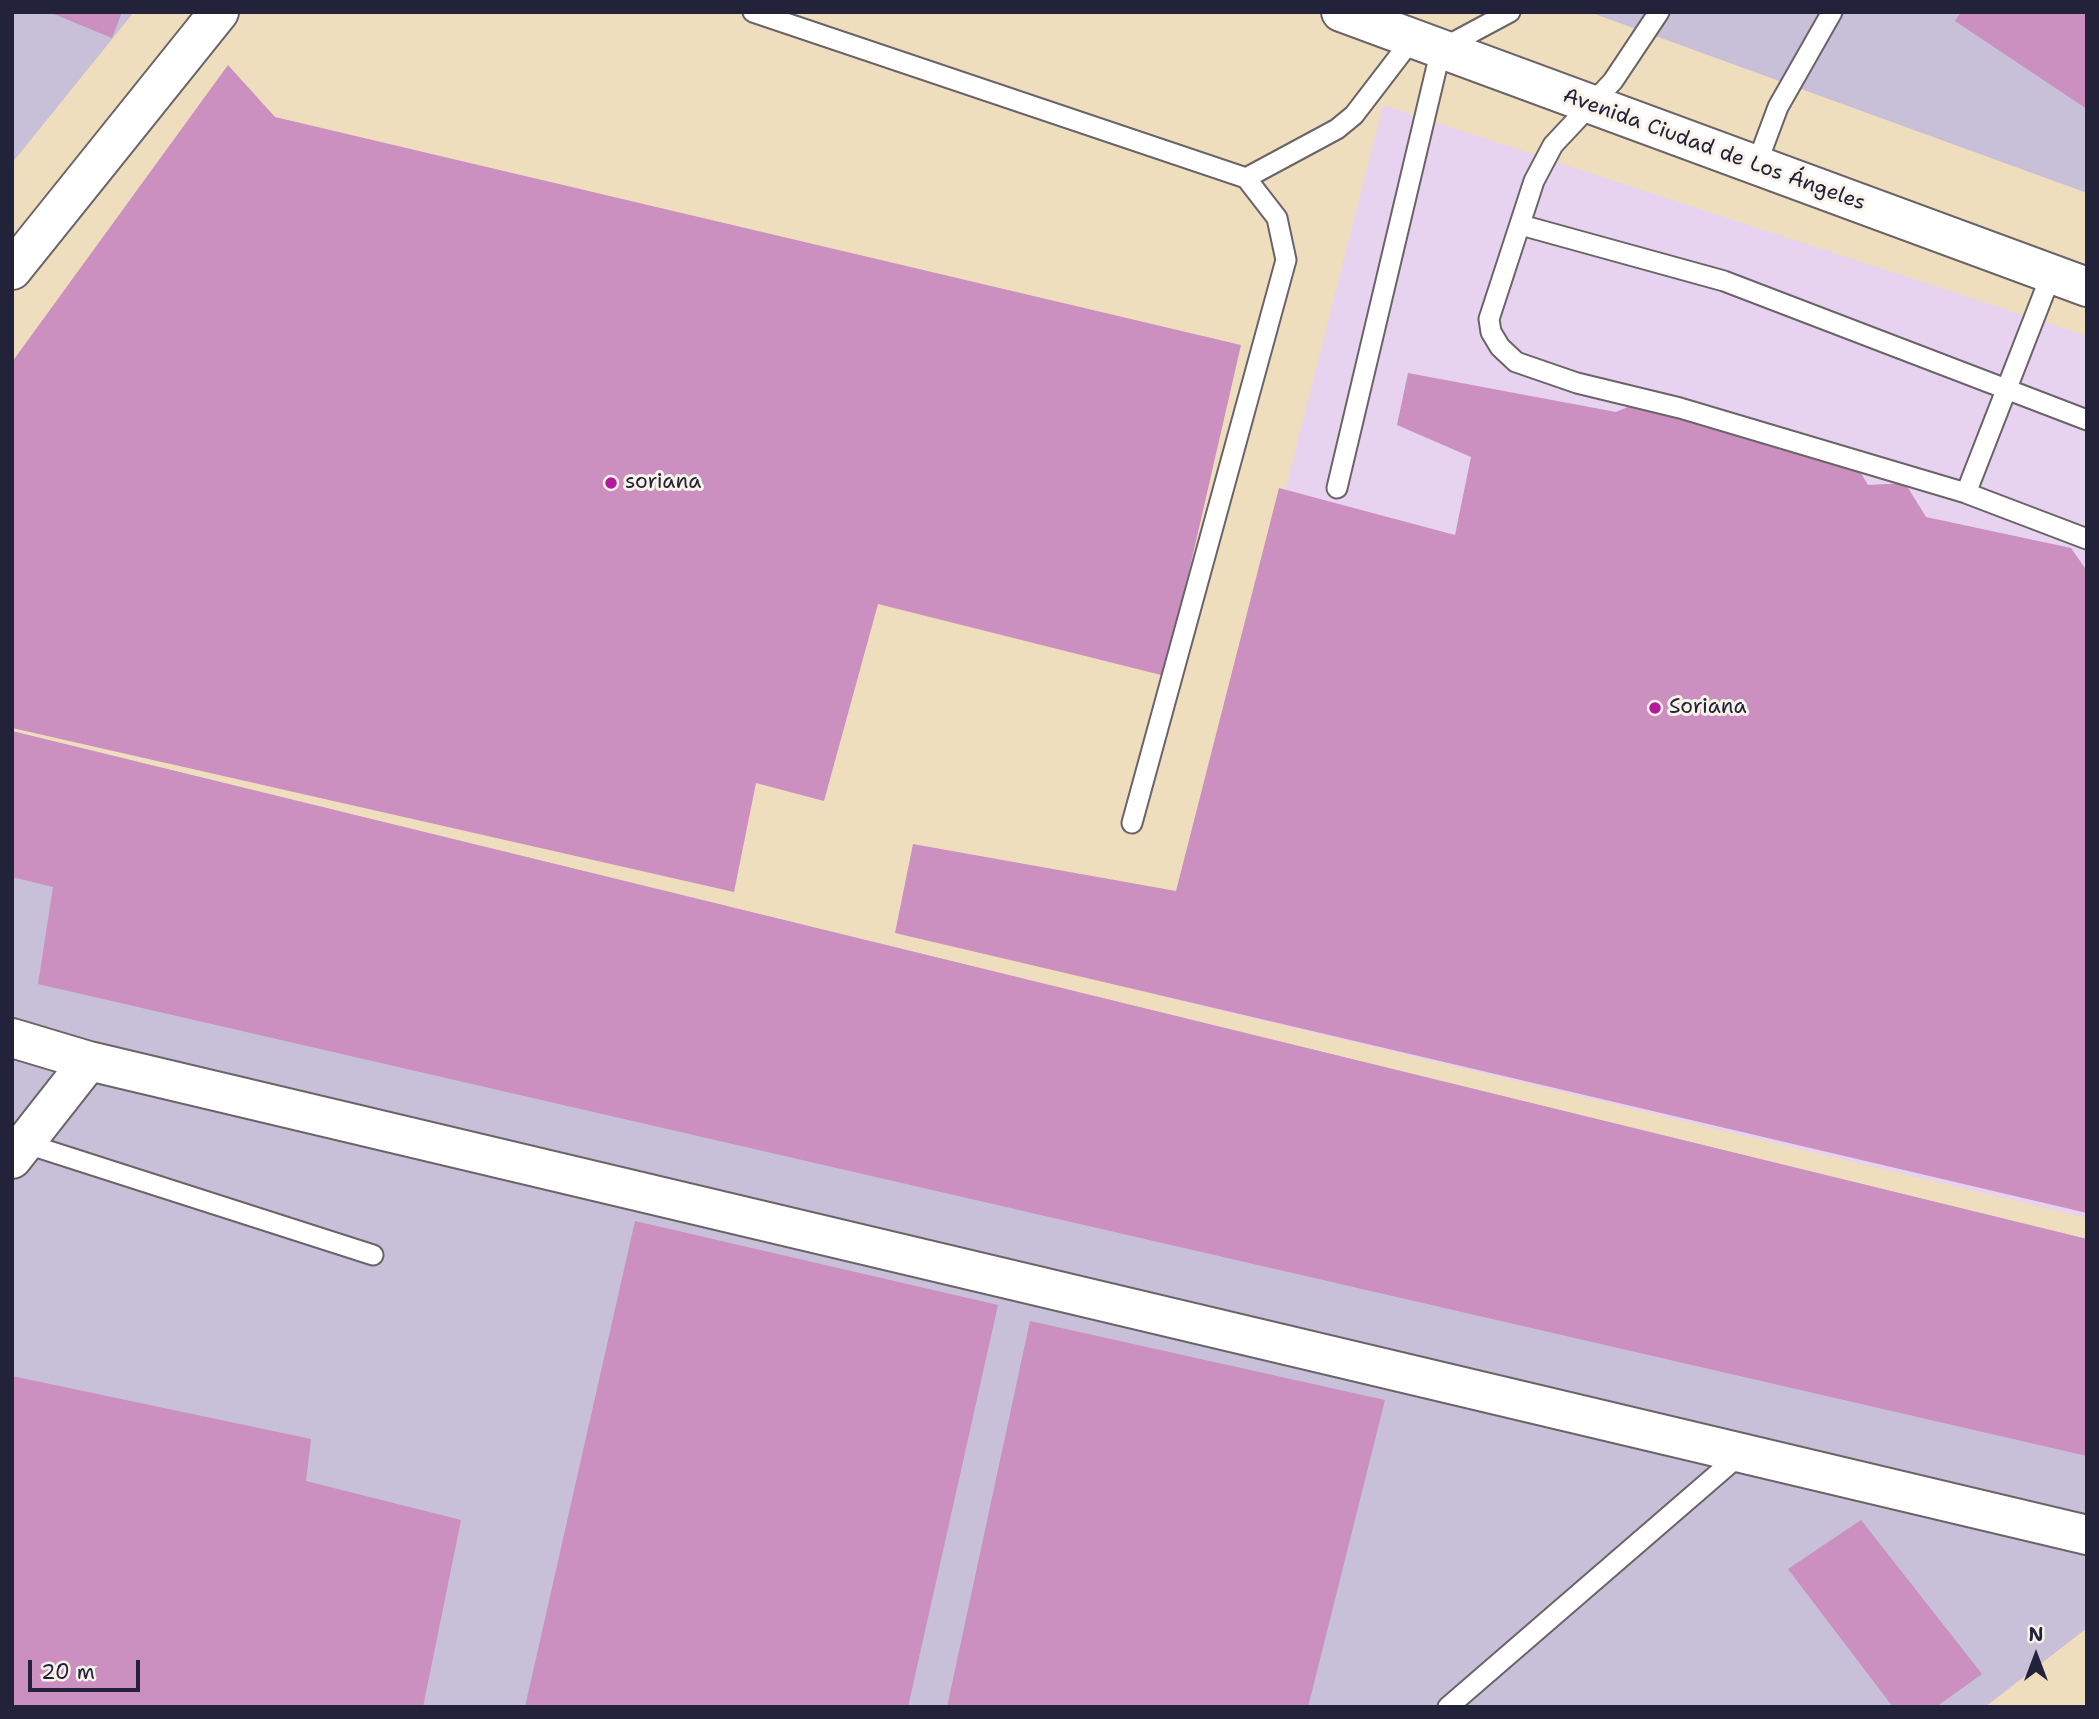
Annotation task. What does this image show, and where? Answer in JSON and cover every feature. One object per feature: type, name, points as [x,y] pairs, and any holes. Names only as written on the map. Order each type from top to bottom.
[{"type":"street","points":[[12,270],[219,12]]},
{"type":"street","name":"Avenida Ciudad de Los Ángeles","points":[[1341,12],[2087,288]]},
{"type":"street","points":[[12,1038],[89,1061],[2087,1535]]},
{"type":"street","points":[[18,1151],[89,1061]]},
{"type":"lane","points":[[753,12],[1246,177],[1277,218],[1286,260],[1132,823]]},
{"type":"lane","points":[[1246,177],[1337,129],[1427,44],[1510,12]]},
{"type":"lane","points":[[1659,12],[1613,81],[1553,145],[1534,181],[1489,319],[1491,332],[1500,347],[1516,362],[1577,383],[1680,408],[1966,493],[2087,539]]},
{"type":"lane","points":[[1756,166],[1778,107],[1832,12]]},
{"type":"lane","points":[[1337,488],[1427,44]]},
{"type":"lane","points":[[1521,225],[1724,281],[2087,419]]},
{"type":"lane","points":[[1966,493],[2009,390],[2052,275]]},
{"type":"lane","points":[[18,1151],[373,1255]]},
{"type":"lane","points":[[1448,1707],[1742,1452]]},
{"type":"shaded area","points":[[12,12],[134,12],[12,163]]},
{"type":"shaded area","points":[[1589,12],[2087,12],[2087,193],[1683,46]]},
{"type":"shaded area","name":"Soriana","points":[[1383,105],[2087,336],[2087,1218],[1157,995]]},
{"type":"shaded area","points":[[12,731],[2087,1239],[2087,1628],[1985,1707],[12,1707]]},
{"type":"building","points":[[49,12],[122,12],[112,38]]},
{"type":"building","points":[[1961,12],[2087,12],[2087,109],[1955,21]]},
{"type":"building","name":"soriana","points":[[228,65],[275,117],[1241,345],[1165,676],[878,604],[824,801],[756,783],[734,892],[12,728],[12,362]]},
{"type":"building","name":"Soriana","points":[[1408,373],[1616,412],[1642,401],[1858,468],[1868,485],[1905,483],[1926,517],[2071,548],[2087,571],[2087,1213],[895,933],[913,844],[1176,891],[1279,488],[1455,535],[1471,457],[1397,425]]},
{"type":"building","points":[[12,731],[2087,1239],[2087,1456],[38,984],[53,887],[12,877]]},
{"type":"building","points":[[635,1221],[998,1305],[908,1707],[525,1707]]},
{"type":"building","points":[[1030,1321],[1385,1400],[1308,1707],[947,1707]]},
{"type":"building","points":[[12,1376],[311,1439],[306,1481],[461,1520],[423,1707],[12,1707]]},
{"type":"building","points":[[1861,1520],[1982,1674],[1936,1707],[1893,1707],[1788,1569]]},
{"type":"place","name":"soriana","points":[[611,483]]},
{"type":"place","name":"Soriana","points":[[1655,708]]}]
